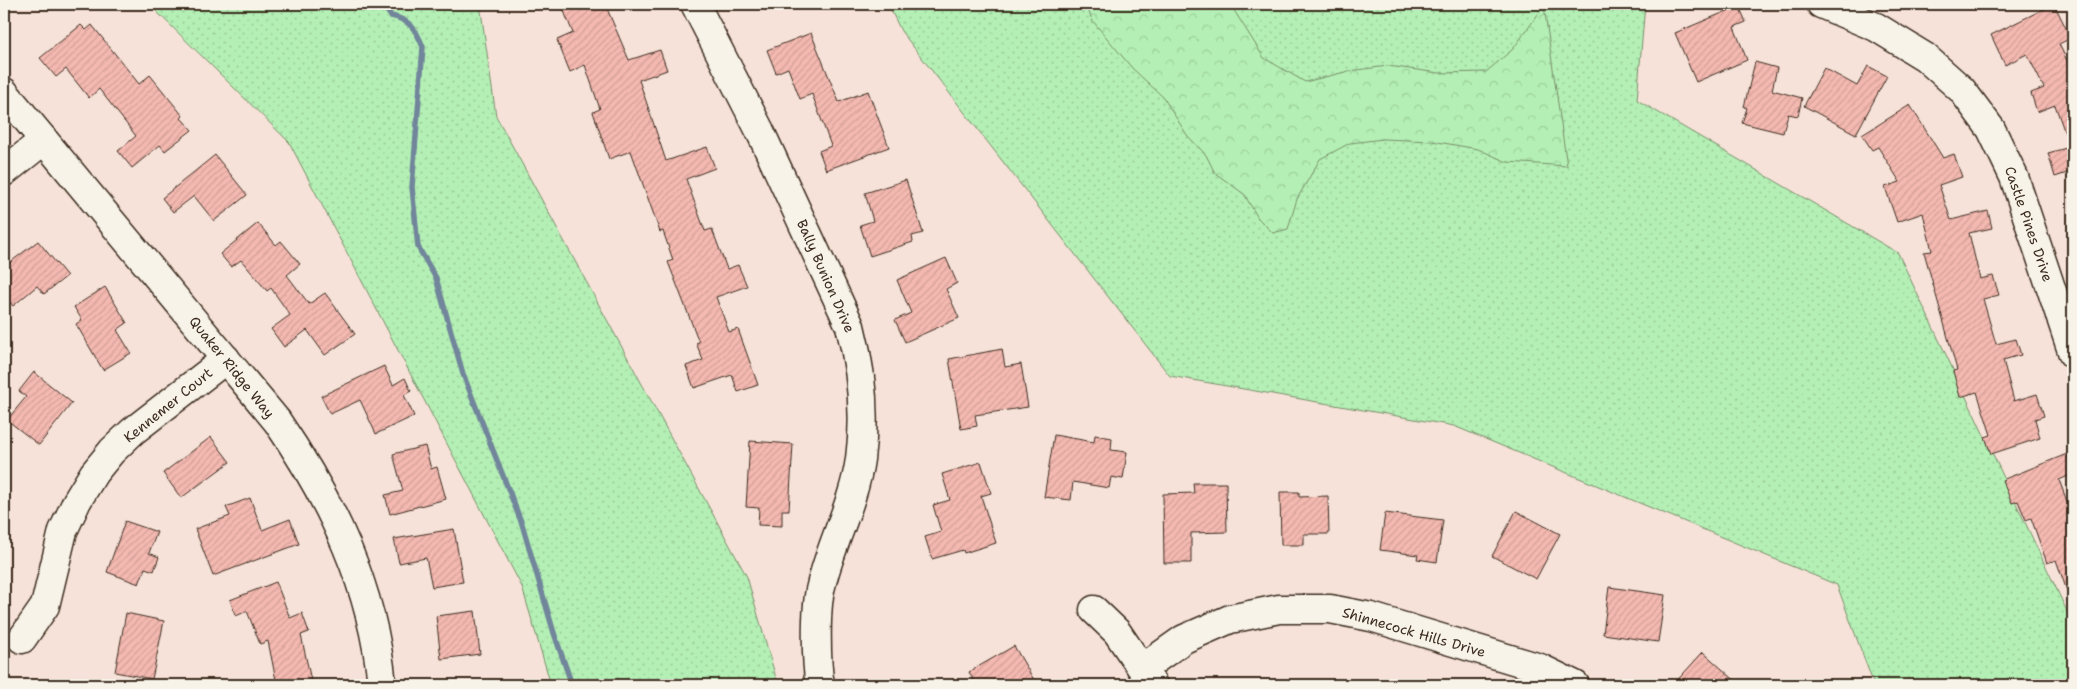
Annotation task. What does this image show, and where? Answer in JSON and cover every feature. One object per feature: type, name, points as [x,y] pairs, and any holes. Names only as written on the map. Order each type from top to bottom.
[{"type":"street","name":"Bally Bunion Drive","points":[[694,4],[760,131],[850,326],[856,351],[862,414],[860,458],[852,494],[820,588],[817,634],[820,685]]},
{"type":"street","name":"Castle Pines Drive","points":[[1821,4],[1876,27],[1925,57],[1962,90],[1991,129],[2014,177],[2073,354]]},
{"type":"street","name":"Quaker Ridge Way","points":[[4,92],[277,421],[303,459],[330,507],[352,557],[368,610],[380,663],[382,685]]},
{"type":"street","points":[[4,172],[44,140]]},
{"type":"street","name":"Kennemer Court","points":[[22,639],[46,606],[63,531],[77,501],[94,473],[112,451],[133,431],[226,359]]},
{"type":"street","name":"Shinnecock Hills Drive","points":[[1148,677],[1184,639],[1230,619],[1279,609],[1330,609],[1371,617],[1540,668],[1575,685]]},
{"type":"street","points":[[1094,610],[1117,632],[1148,677]]},
{"type":"green space","points":[[149,4],[480,4],[496,116],[747,577],[778,685],[551,685],[522,587],[289,142]]},
{"type":"green space","points":[[888,4],[1645,4],[1637,100],[1898,253],[2073,624],[2073,685],[1874,685],[1837,585],[1454,426],[1170,376],[901,31]]},
{"type":"green space","points":[[1086,4],[1230,4],[1264,58],[1305,82],[1349,71],[1388,66],[1439,73],[1486,72],[1513,49],[1544,6],[1567,166],[1507,162],[1478,149],[1432,141],[1383,139],[1350,143],[1320,159],[1297,199],[1288,229],[1273,233],[1258,218],[1244,194],[1215,173],[1206,155],[1187,135],[1163,97],[1132,68],[1092,20]]},
{"type":"building","points":[[561,4],[605,4],[629,60],[660,50],[667,70],[639,80],[666,161],[707,147],[715,168],[686,179],[705,231],[712,229],[727,269],[738,265],[747,286],[716,297],[729,332],[738,329],[758,385],[738,392],[732,375],[694,388],[686,366],[703,360],[696,343],[699,342],[668,262],[673,260],[663,231],[660,232],[631,151],[609,159],[593,112],[600,109],[585,65],[570,72],[557,40],[573,33]]},
{"type":"building","points":[[2054,4],[2071,38],[2059,44],[2073,73],[2073,171],[2055,177],[2048,153],[2070,147],[2055,105],[2037,112],[2031,93],[2044,88],[2027,54],[2005,65],[1991,35]]},
{"type":"building","points":[[1739,6],[1746,22],[1734,27],[1747,60],[1696,82],[1675,33]]},
{"type":"building","points":[[81,25],[86,30],[92,25],[139,84],[150,75],[192,130],[165,151],[160,145],[132,168],[118,151],[136,136],[99,89],[89,98],[66,69],[56,77],[40,58]]},
{"type":"building","points":[[811,33],[839,102],[868,91],[889,147],[826,170],[819,151],[831,146],[812,94],[800,99],[788,68],[776,73],[767,50]]},
{"type":"building","points":[[1755,62],[1777,68],[1772,90],[1802,98],[1798,116],[1788,114],[1783,133],[1742,123],[1747,108],[1744,107]]},
{"type":"building","points":[[1868,66],[1887,76],[1856,134],[1804,106],[1824,68],[1857,86]]},
{"type":"building","points":[[1910,105],[1943,158],[1954,154],[1962,177],[1939,185],[1951,220],[1988,211],[1992,228],[1969,233],[1980,279],[1993,276],[1999,295],[1983,299],[1996,344],[2016,339],[2021,355],[2003,360],[2014,401],[2037,394],[2044,416],[2035,419],[2040,438],[1991,454],[1985,437],[1991,435],[1977,392],[1960,397],[1953,371],[1957,370],[1924,252],[1932,251],[1923,213],[1897,222],[1885,187],[1900,182],[1878,147],[1872,150],[1862,135]]},
{"type":"building","points":[[215,155],[247,195],[214,221],[194,196],[173,212],[162,198]]},
{"type":"building","points":[[906,180],[923,233],[912,236],[913,242],[870,256],[860,225],[873,221],[865,193]]},
{"type":"building","points":[[258,223],[276,245],[281,241],[300,264],[287,275],[309,304],[325,293],[355,334],[325,355],[307,330],[284,347],[271,329],[290,315],[271,288],[267,291],[241,260],[231,267],[220,254]]},
{"type":"building","points":[[38,241],[67,276],[44,294],[37,286],[13,306],[4,295],[4,267]]},
{"type":"building","points":[[946,258],[957,283],[946,289],[959,318],[905,342],[895,320],[911,313],[897,280]]},
{"type":"building","points":[[105,287],[127,323],[117,330],[131,353],[103,370],[76,324],[82,320],[74,307]]},
{"type":"building","points":[[1002,349],[1005,367],[1021,364],[1028,407],[975,415],[977,426],[961,429],[949,359]]},
{"type":"building","points":[[384,366],[393,385],[405,378],[411,391],[404,395],[414,416],[376,434],[360,400],[330,414],[321,396]]},
{"type":"building","points":[[34,372],[72,403],[39,445],[7,420],[26,397],[19,391]]},
{"type":"building","points":[[1054,435],[1094,442],[1095,435],[1112,438],[1111,450],[1127,452],[1123,479],[1111,477],[1109,488],[1073,482],[1071,500],[1044,497]]},
{"type":"building","points":[[211,437],[230,462],[181,498],[163,473]]},
{"type":"building","points":[[750,441],[793,444],[789,510],[782,510],[782,526],[758,525],[759,508],[746,507]]},
{"type":"building","points":[[425,446],[431,469],[437,467],[446,499],[390,514],[385,495],[403,491],[393,454]]},
{"type":"building","points":[[2067,454],[2073,474],[2059,480],[2073,517],[2073,602],[2071,602],[2056,560],[2047,563],[2031,518],[2026,520],[2018,501],[2012,503],[2002,480]]},
{"type":"building","points":[[981,462],[991,493],[981,496],[996,543],[964,553],[963,550],[932,559],[925,537],[941,532],[933,505],[950,500],[942,474]]},
{"type":"building","points":[[1193,483],[1226,483],[1227,532],[1191,533],[1191,563],[1164,563],[1163,494],[1194,493]]},
{"type":"building","points":[[1280,492],[1299,492],[1299,497],[1328,496],[1329,534],[1304,534],[1304,545],[1281,545]]},
{"type":"building","points":[[250,498],[262,530],[290,519],[299,544],[213,576],[195,529],[230,516],[226,507]]},
{"type":"building","points":[[1516,511],[1560,534],[1536,579],[1492,556]]},
{"type":"building","points":[[1385,513],[1443,520],[1437,562],[1417,559],[1418,555],[1380,550]]},
{"type":"building","points":[[125,521],[157,532],[149,553],[159,557],[154,571],[145,568],[139,584],[107,572]]},
{"type":"building","points":[[454,529],[463,582],[432,587],[426,558],[399,563],[394,539]]},
{"type":"building","points":[[276,582],[290,618],[302,613],[309,632],[301,635],[312,685],[277,685],[268,641],[260,644],[247,611],[236,616],[230,600]]},
{"type":"building","points":[[1609,587],[1665,595],[1658,642],[1603,634]]},
{"type":"building","points":[[475,611],[480,654],[441,659],[436,616]]},
{"type":"building","points":[[126,613],[164,621],[152,679],[115,672]]},
{"type":"building","points":[[1014,646],[1037,685],[976,685],[969,672]]},
{"type":"building","points":[[1703,652],[1740,685],[1673,685]]},
{"type":"waterway","points":[[382,4],[391,16],[403,20],[412,26],[423,47],[412,187],[418,247],[436,278],[463,374],[522,524],[554,633],[572,685]]}]
